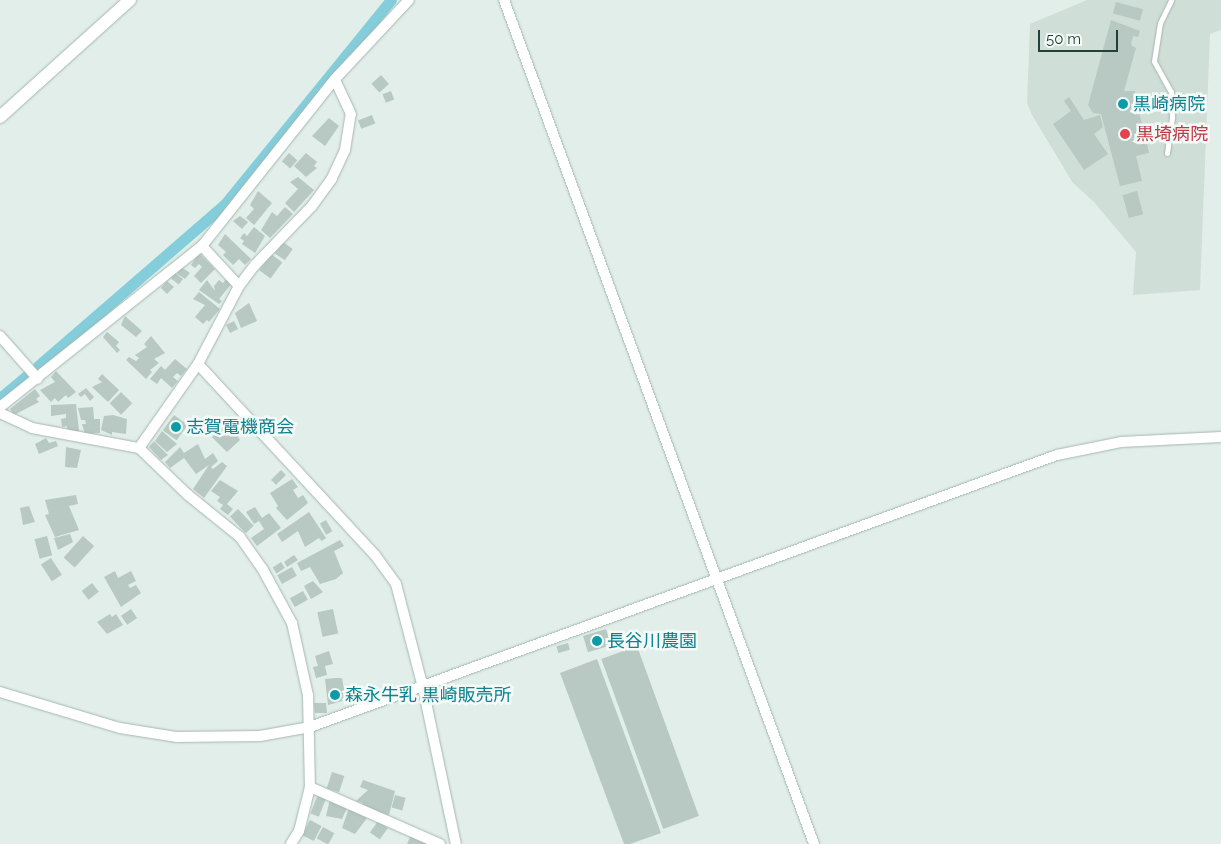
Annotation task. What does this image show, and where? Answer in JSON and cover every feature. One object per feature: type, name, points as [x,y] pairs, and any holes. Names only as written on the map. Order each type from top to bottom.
[{"type":"street","points":[[0,117],[130,0]]},
{"type":"street","points":[[504,0],[814,844]]},
{"type":"street","points":[[0,406],[38,379],[202,246],[335,79],[403,2]]},
{"type":"street","points":[[139,448],[198,364],[239,286],[255,265],[312,206],[332,178],[345,150],[351,114],[335,79]]},
{"type":"street","points":[[202,246],[239,286]]},
{"type":"street","points":[[0,336],[38,379]]},
{"type":"street","points":[[198,364],[375,555],[396,584],[423,688],[455,843]]},
{"type":"street","points":[[0,413],[32,428],[139,448],[188,495],[240,537],[262,568],[292,623],[308,695],[310,787],[299,831],[291,844]]},
{"type":"street","points":[[0,692],[120,728],[177,737],[260,736],[310,727],[423,688],[1056,455],[1121,442],[1221,437]]},
{"type":"street","points":[[310,787],[440,844]]},
{"type":"lane","points":[[1167,153],[1172,117],[1171,92],[1154,61],[1160,23],[1171,0]]},
{"type":"shaded area","name":"黒埼病院","points":[[1087,0],[1221,0],[1221,30],[1210,34],[1200,290],[1133,295],[1136,252],[1094,202],[1073,183],[1032,115],[1027,103],[1030,24]]},
{"type":"building","points":[[1116,2],[1143,9],[1140,21],[1113,14]]},
{"type":"building","name":"黒崎病院","points":[[1111,20],[1140,31],[1138,37],[1133,36],[1131,45],[1136,48],[1124,91],[1135,91],[1135,95],[1154,95],[1159,102],[1156,109],[1138,109],[1145,135],[1133,138],[1135,142],[1146,140],[1149,153],[1136,156],[1142,181],[1120,186],[1101,114],[1093,113],[1088,105]]},
{"type":"building","points":[[381,75],[389,84],[379,93],[371,84]]},
{"type":"building","points":[[391,91],[394,99],[386,103],[383,94]]},
{"type":"building","points":[[1069,97],[1084,120],[1100,115],[1103,127],[1094,134],[1108,154],[1084,170],[1053,124],[1071,111],[1064,101]]},
{"type":"building","points":[[372,115],[375,123],[361,129],[358,120]]},
{"type":"building","points":[[329,118],[339,126],[325,146],[312,136]]},
{"type":"building","points":[[289,153],[297,160],[290,169],[282,161]]},
{"type":"building","points":[[306,153],[317,162],[314,166],[317,168],[306,177],[294,166]]},
{"type":"building","points":[[298,177],[314,190],[294,212],[285,203],[298,189],[290,182]]},
{"type":"building","points":[[258,191],[272,203],[254,225],[246,218],[254,209],[250,205]]},
{"type":"building","points":[[1137,191],[1143,214],[1129,218],[1123,195]]},
{"type":"building","points":[[285,207],[293,214],[270,238],[261,230],[272,212],[277,216]]},
{"type":"building","points":[[240,216],[248,222],[242,229],[233,221]]},
{"type":"building","points":[[254,227],[265,236],[255,253],[242,244],[244,241],[240,238],[244,233],[247,236]]},
{"type":"building","points":[[225,234],[251,259],[245,265],[239,259],[233,265],[223,255],[226,252],[218,245]]},
{"type":"building","points":[[283,242],[293,249],[285,260],[275,253]]},
{"type":"building","points":[[199,253],[215,269],[201,283],[194,276],[202,267],[199,264],[195,268],[191,265]]},
{"type":"building","points":[[271,254],[282,262],[271,278],[259,270]]},
{"type":"building","points":[[181,267],[190,273],[185,279],[177,274]]},
{"type":"building","points":[[175,273],[183,279],[179,285],[171,279]]},
{"type":"building","points":[[227,278],[233,282],[219,299],[222,301],[219,304],[199,290],[207,280],[215,291],[214,286],[219,280],[223,283]]},
{"type":"building","points":[[167,281],[174,287],[167,294],[161,288]]},
{"type":"building","points":[[199,292],[220,309],[209,322],[207,320],[203,324],[195,317],[205,305],[193,299]]},
{"type":"building","points":[[249,303],[257,321],[241,328],[235,313]]},
{"type":"building","points":[[125,316],[142,331],[136,337],[121,325]]},
{"type":"building","points":[[234,321],[238,329],[230,333],[226,325]]},
{"type":"building","points":[[107,332],[119,342],[116,346],[120,350],[117,353],[103,337]]},
{"type":"building","points":[[151,336],[165,353],[154,359],[159,363],[150,370],[152,372],[146,379],[126,360],[129,357],[136,361],[139,358],[135,355],[147,347],[144,344]]},
{"type":"building","points":[[175,359],[187,369],[181,376],[177,373],[173,377],[178,381],[172,388],[161,378],[157,384],[150,379],[161,366],[165,370]]},
{"type":"building","points":[[56,371],[76,392],[68,398],[66,395],[58,402],[55,398],[51,402],[40,390],[55,382],[51,377]]},
{"type":"building","points":[[102,374],[119,390],[108,402],[92,387],[102,382],[98,379]]},
{"type":"building","points":[[86,388],[94,397],[90,401],[85,394],[81,397],[78,394]]},
{"type":"building","points":[[35,389],[40,396],[36,399],[39,402],[14,415],[10,409]]},
{"type":"building","points":[[121,392],[132,403],[121,415],[110,403]]},
{"type":"building","points":[[76,404],[79,431],[67,432],[67,426],[62,427],[61,419],[66,418],[66,414],[51,416],[51,405]]},
{"type":"building","points":[[93,407],[94,419],[100,419],[100,433],[85,434],[82,424],[86,424],[85,420],[81,420],[78,408]]},
{"type":"building","points":[[113,415],[127,419],[126,434],[112,432],[112,435],[101,430],[104,416]]},
{"type":"building","name":"志賀電機商会","points":[[174,415],[188,425],[177,440],[163,430]]},
{"type":"building","points":[[234,418],[246,429],[238,437],[240,440],[227,452],[212,437]]},
{"type":"building","points":[[162,431],[177,444],[167,452],[155,441]]},
{"type":"building","points":[[46,438],[49,443],[56,441],[58,446],[39,454],[35,444]]},
{"type":"building","points":[[154,441],[168,455],[161,460],[149,447]]},
{"type":"building","points":[[198,444],[205,459],[213,453],[218,461],[211,467],[213,469],[222,462],[227,466],[204,498],[193,489],[209,465],[196,474],[184,458],[170,468],[165,462],[180,447],[184,453]]},
{"type":"building","points":[[66,447],[81,450],[77,468],[65,467]]},
{"type":"building","points":[[281,470],[286,475],[276,485],[271,480]]},
{"type":"building","points":[[292,479],[298,487],[293,490],[298,498],[303,495],[308,503],[287,520],[276,508],[278,506],[270,493]]},
{"type":"building","points":[[220,480],[238,491],[227,504],[233,509],[228,515],[220,509],[223,505],[217,501],[220,497],[211,491]]},
{"type":"building","points":[[76,495],[78,504],[69,506],[79,530],[55,537],[45,515],[49,514],[45,500]]},
{"type":"building","points":[[29,506],[35,522],[23,525],[20,508]]},
{"type":"building","points":[[255,507],[262,518],[269,513],[281,528],[257,546],[251,538],[264,529],[259,521],[254,524],[246,512]]},
{"type":"building","points":[[238,509],[254,526],[246,533],[230,517]]},
{"type":"building","points":[[309,512],[326,538],[322,541],[319,538],[305,547],[298,531],[282,542],[277,534]]},
{"type":"building","points":[[326,520],[332,531],[326,535],[320,523]]},
{"type":"building","points":[[70,534],[73,542],[58,550],[54,538]]},
{"type":"building","points":[[47,536],[52,555],[40,559],[34,539]]},
{"type":"building","points":[[83,536],[94,546],[75,568],[64,558]]},
{"type":"building","points":[[340,540],[344,546],[334,551],[343,573],[336,579],[320,584],[310,567],[301,571],[297,563]]},
{"type":"building","points":[[294,555],[298,560],[287,567],[284,562]]},
{"type":"building","points":[[51,558],[62,575],[52,581],[41,565]]},
{"type":"building","points":[[281,562],[285,568],[277,573],[273,568]]},
{"type":"building","points":[[292,567],[297,576],[282,584],[277,575]]},
{"type":"building","points":[[115,571],[118,578],[131,571],[136,581],[128,585],[130,588],[136,585],[141,593],[121,607],[104,577]]},
{"type":"building","points":[[313,581],[323,592],[311,599],[304,586]]},
{"type":"building","points":[[92,583],[99,592],[89,600],[82,591]]},
{"type":"building","points":[[303,591],[308,600],[295,607],[290,598]]},
{"type":"building","points":[[131,609],[137,618],[127,625],[121,616]]},
{"type":"building","points":[[333,609],[338,633],[323,637],[317,612]]},
{"type":"building","points":[[110,614],[112,617],[116,614],[123,625],[107,634],[97,622]]},
{"type":"building","name":"長谷川農園","points":[[606,629],[611,645],[588,652],[583,636]]},
{"type":"building","points":[[568,643],[570,650],[558,653],[556,646]]},
{"type":"building","points":[[637,646],[699,816],[663,829],[601,659]]},
{"type":"building","points":[[329,651],[333,664],[325,666],[327,675],[316,678],[313,667],[318,666],[315,656]]},
{"type":"building","points":[[597,659],[661,833],[630,844],[624,844],[560,673]]},
{"type":"building","name":"森永牛乳 黒崎販売所","points":[[342,678],[346,700],[328,705],[325,679]]},
{"type":"building","points":[[314,703],[326,703],[327,713],[315,713]]},
{"type":"building","points":[[332,772],[344,776],[339,792],[327,788]]},
{"type":"building","points":[[363,780],[395,791],[389,815],[362,807],[363,803],[356,801],[368,790],[360,787]]},
{"type":"building","points":[[318,794],[326,797],[319,817],[310,814]]},
{"type":"building","points":[[395,795],[406,798],[402,810],[392,808]]},
{"type":"building","points":[[330,799],[347,808],[342,819],[326,816]]},
{"type":"building","points":[[349,808],[367,818],[355,834],[342,828]]},
{"type":"building","points":[[310,820],[322,826],[314,841],[302,835]]},
{"type":"building","points":[[378,821],[388,828],[380,839],[370,832]]},
{"type":"building","points":[[323,827],[334,833],[328,844],[317,838]]},
{"type":"building","points":[[411,835],[431,844],[407,844]]},
{"type":"waterway","points":[[38,366],[225,204],[391,0]]},
{"type":"waterway","points":[[0,398],[26,376]]},
{"type":"place","name":"黒崎病院","points":[[1123,104]]},
{"type":"place","name":"黒埼病院","points":[[1125,134]]},
{"type":"place","name":"志賀電機商会","points":[[176,427]]},
{"type":"place","name":"長谷川農園","points":[[597,641]]},
{"type":"place","name":"森永牛乳 黒崎販売所","points":[[335,695]]}]
